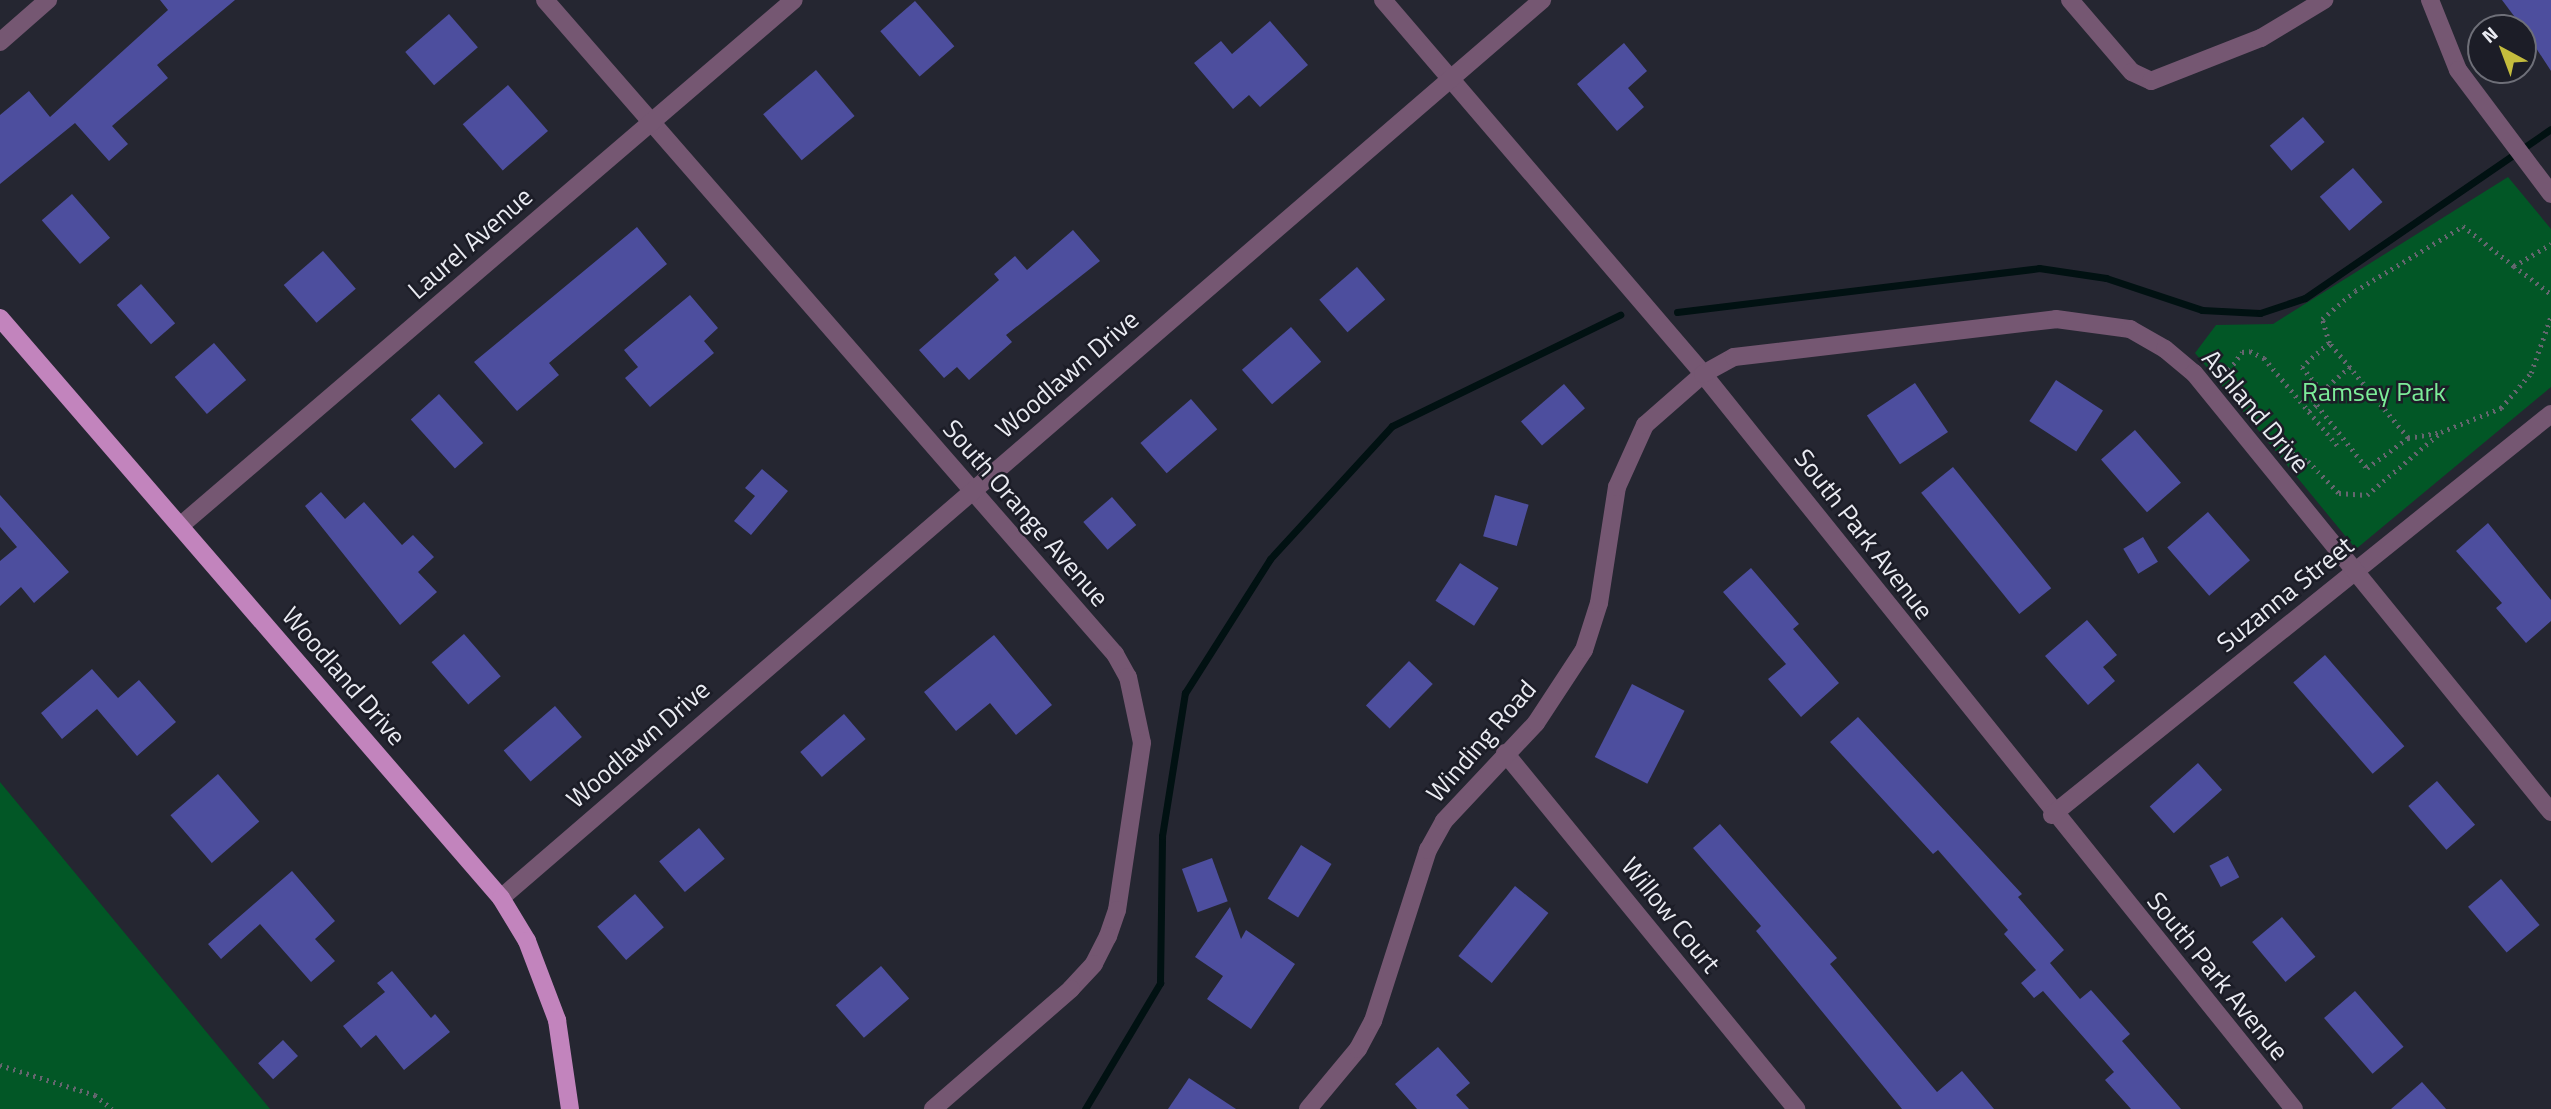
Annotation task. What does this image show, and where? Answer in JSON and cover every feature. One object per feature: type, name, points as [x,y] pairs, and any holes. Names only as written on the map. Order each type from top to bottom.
[{"type":"main road","name":"Woodland Drive","points":[[0,318],[501,898],[527,942],[557,1020],[570,1109]]},
{"type":"street","points":[[0,42],[48,0]]},
{"type":"street","name":"South Orange Avenue","points":[[545,0],[1115,654],[1139,707],[1142,743],[1117,910],[1094,964],[933,1109]]},
{"type":"street","name":"Laurel Avenue","points":[[180,526],[794,0]]},
{"type":"street","name":"South Park Avenue","points":[[1383,0],[1703,374],[2052,815],[2294,1109]]},
{"type":"street","name":"Woodlawn Drive","points":[[501,898],[1542,0]]},
{"type":"street","points":[[2070,0],[2132,72],[2151,80],[2262,38],[2325,0]]},
{"type":"street","points":[[2430,0],[2446,49],[2551,194]]},
{"type":"street","name":"Ashland Drive","points":[[1703,374],[1734,357],[2056,319],[2094,321],[2130,329],[2165,349],[2194,373],[2551,812]]},
{"type":"street","name":"Winding Road","points":[[1308,1109],[1358,1049],[1373,1021],[1428,850],[1463,796],[1536,723],[1584,650],[1599,603],[1608,525],[1628,456],[1645,425],[1703,374]]},
{"type":"street","name":"Suzanna Street","points":[[2052,815],[2551,414]]},
{"type":"street","name":"Willow Court","points":[[1505,753],[1796,1109]]},
{"type":"path","points":[[2408,438],[2329,343],[2322,319],[2356,291],[2463,226],[2551,294]]},
{"type":"path","points":[[2514,267],[2551,244]]},
{"type":"path","points":[[2350,367],[2313,399],[2367,468],[2408,438],[2441,432],[2501,408],[2531,373],[2551,316]]},
{"type":"path","points":[[2322,391],[2302,367],[2329,343]]},
{"type":"path","points":[[2235,403],[2241,390],[2229,370],[2242,352],[2250,351],[2263,358],[2337,445]]},
{"type":"path","points":[[2309,411],[2317,405]]},
{"type":"path","points":[[2271,468],[2292,453],[2339,493],[2367,495],[2441,432]]},
{"type":"path","points":[[0,1065],[94,1095],[112,1109]]},
{"type":"green space","name":"Ramsey Park","points":[[2508,177],[2551,229],[2551,387],[2356,549],[2195,353],[2216,325],[2273,324]]},
{"type":"green space","points":[[0,782],[270,1109],[0,1109]]},
{"type":"building","points":[[160,0],[235,0],[157,65],[168,78],[112,126],[128,144],[109,161],[75,123],[0,184],[0,115],[29,91],[50,117],[168,10]]},
{"type":"building","points":[[2502,0],[2551,0],[2551,71],[2537,50],[2537,14],[2512,14]]},
{"type":"building","points":[[915,1],[954,46],[920,76],[880,31]]},
{"type":"building","points":[[449,14],[478,47],[434,85],[405,52]]},
{"type":"building","points":[[1270,21],[1308,65],[1260,107],[1249,95],[1233,109],[1194,63],[1221,41],[1232,54]]},
{"type":"building","points":[[1624,43],[1647,71],[1628,88],[1644,107],[1617,131],[1577,84]]},
{"type":"building","points":[[816,70],[855,116],[802,160],[763,114]]},
{"type":"building","points":[[508,85],[548,131],[503,170],[463,124]]},
{"type":"building","points":[[2303,117],[2325,142],[2291,171],[2270,146]]},
{"type":"building","points":[[2353,168],[2383,202],[2349,231],[2320,197]]},
{"type":"building","points":[[72,194],[110,238],[80,264],[42,220]]},
{"type":"building","points":[[637,227],[667,264],[549,363],[559,375],[517,411],[474,362]]},
{"type":"building","points":[[1073,230],[1100,261],[1006,335],[1012,342],[969,380],[957,367],[944,378],[919,350],[999,280],[994,274],[1015,256],[1027,270]]},
{"type":"building","points":[[323,251],[356,289],[317,323],[284,285]]},
{"type":"building","points":[[1357,267],[1385,299],[1347,332],[1319,300]]},
{"type":"building","points":[[141,284],[175,323],[151,344],[117,305]]},
{"type":"building","points":[[690,295],[718,328],[704,341],[714,353],[650,407],[625,378],[638,367],[624,350]]},
{"type":"building","points":[[1291,327],[1321,362],[1272,404],[1242,370]]},
{"type":"building","points":[[214,343],[246,380],[207,414],[175,377]]},
{"type":"building","points":[[2056,380],[2103,410],[2076,452],[2029,421]]},
{"type":"building","points":[[1915,383],[1948,432],[1900,464],[1867,415]]},
{"type":"building","points":[[1564,384],[1585,408],[1542,446],[1521,421]]},
{"type":"building","points":[[439,394],[483,443],[455,468],[411,419]]},
{"type":"building","points":[[1191,399],[1217,429],[1167,473],[1140,443]]},
{"type":"building","points":[[2135,430],[2181,483],[2147,512],[2101,460]]},
{"type":"building","points":[[1953,467],[2051,588],[2019,614],[1921,493]]},
{"type":"building","points":[[762,469],[788,491],[751,535],[734,521],[755,496],[745,488]]},
{"type":"building","points":[[321,492],[345,519],[364,502],[402,545],[413,535],[434,557],[418,572],[437,592],[400,625],[305,506]]},
{"type":"building","points":[[0,495],[69,572],[34,603],[21,587],[0,606],[0,561],[17,547],[0,527]]},
{"type":"building","points":[[1495,495],[1529,505],[1517,546],[1483,536]]},
{"type":"building","points":[[1112,497],[1136,525],[1108,550],[1083,522]]},
{"type":"building","points":[[2208,512],[2250,560],[2209,596],[2167,547]]},
{"type":"building","points":[[2488,523],[2551,600],[2551,621],[2526,643],[2496,608],[2502,603],[2456,551]]},
{"type":"building","points":[[2143,537],[2158,562],[2138,574],[2123,549]]},
{"type":"building","points":[[1460,563],[1499,588],[1474,626],[1435,601]]},
{"type":"building","points":[[1751,568],[1799,624],[1793,629],[1839,683],[1801,717],[1768,679],[1786,664],[1723,592]]},
{"type":"building","points":[[2087,620],[2117,655],[2103,667],[2115,681],[2088,705],[2045,656]]},
{"type":"building","points":[[464,634],[501,676],[468,704],[432,662]]},
{"type":"building","points":[[994,635],[1052,705],[1016,735],[990,703],[956,731],[924,692]]},
{"type":"building","points":[[2325,655],[2404,746],[2373,774],[2293,683]]},
{"type":"building","points":[[1409,661],[1433,684],[1390,729],[1366,706]]},
{"type":"building","points":[[92,669],[118,698],[139,680],[176,722],[137,756],[97,709],[62,739],[41,713]]},
{"type":"building","points":[[1632,684],[1685,711],[1647,784],[1595,757]]},
{"type":"building","points":[[555,706],[582,737],[531,782],[504,751]]},
{"type":"building","points":[[844,714],[866,739],[822,777],[800,752]]},
{"type":"building","points":[[1858,717],[2022,894],[2018,897],[2064,950],[2050,963],[2080,999],[2091,990],[2130,1034],[2122,1041],[2181,1109],[2131,1109],[2105,1080],[2114,1072],[2043,991],[2034,998],[2021,983],[2036,970],[2004,934],[2008,930],[1938,850],[1933,854],[1830,742]]},
{"type":"building","points":[[2198,763],[2222,790],[2174,833],[2150,806]]},
{"type":"building","points":[[218,774],[259,822],[212,863],[170,815]]},
{"type":"building","points":[[2437,781],[2475,825],[2446,850],[2408,806]]},
{"type":"building","points":[[1720,824],[1837,958],[1830,964],[1937,1092],[1962,1071],[1994,1109],[1902,1109],[1756,931],[1761,926],[1693,848]]},
{"type":"building","points":[[699,828],[725,859],[685,892],[659,861]]},
{"type":"building","points":[[1301,845],[1332,864],[1298,918],[1268,898]]},
{"type":"building","points":[[2228,856],[2239,877],[2221,887],[2209,866]]},
{"type":"building","points":[[1212,858],[1228,901],[1198,912],[1182,869]]},
{"type":"building","points":[[292,871],[335,921],[315,939],[335,961],[311,982],[260,924],[221,959],[208,944]]},
{"type":"building","points":[[2501,879],[2540,925],[2507,953],[2468,907]]},
{"type":"building","points":[[1515,886],[1548,913],[1492,983],[1458,956]]},
{"type":"building","points":[[635,894],[664,927],[626,960],[597,927]]},
{"type":"building","points":[[1230,907],[1241,939],[1246,930],[1295,964],[1251,1029],[1207,999],[1223,976],[1195,957]]},
{"type":"building","points":[[2282,917],[2315,957],[2286,982],[2252,942]]},
{"type":"building","points":[[881,966],[909,998],[864,1038],[836,1005]]},
{"type":"building","points":[[392,971],[431,1018],[435,1014],[450,1032],[404,1070],[376,1035],[361,1048],[343,1026],[385,992],[377,983]]},
{"type":"building","points":[[2355,991],[2404,1047],[2373,1074],[2324,1018]]},
{"type":"building","points":[[283,1040],[298,1056],[273,1079],[258,1063]]},
{"type":"building","points":[[1438,1047],[1470,1083],[1456,1095],[1469,1109],[1417,1109],[1395,1084]]},
{"type":"building","points":[[1189,1078],[1236,1109],[1168,1109]]},
{"type":"building","points":[[2422,1082],[2446,1109],[2391,1109]]},
{"type":"waterway","points":[[1677,312],[2039,268],[2106,278],[2202,310],[2260,313],[2305,298],[2551,129]]},
{"type":"waterway","points":[[1085,1109],[1160,983],[1162,836],[1185,693],[1270,559],[1392,426],[1620,315]]}]
